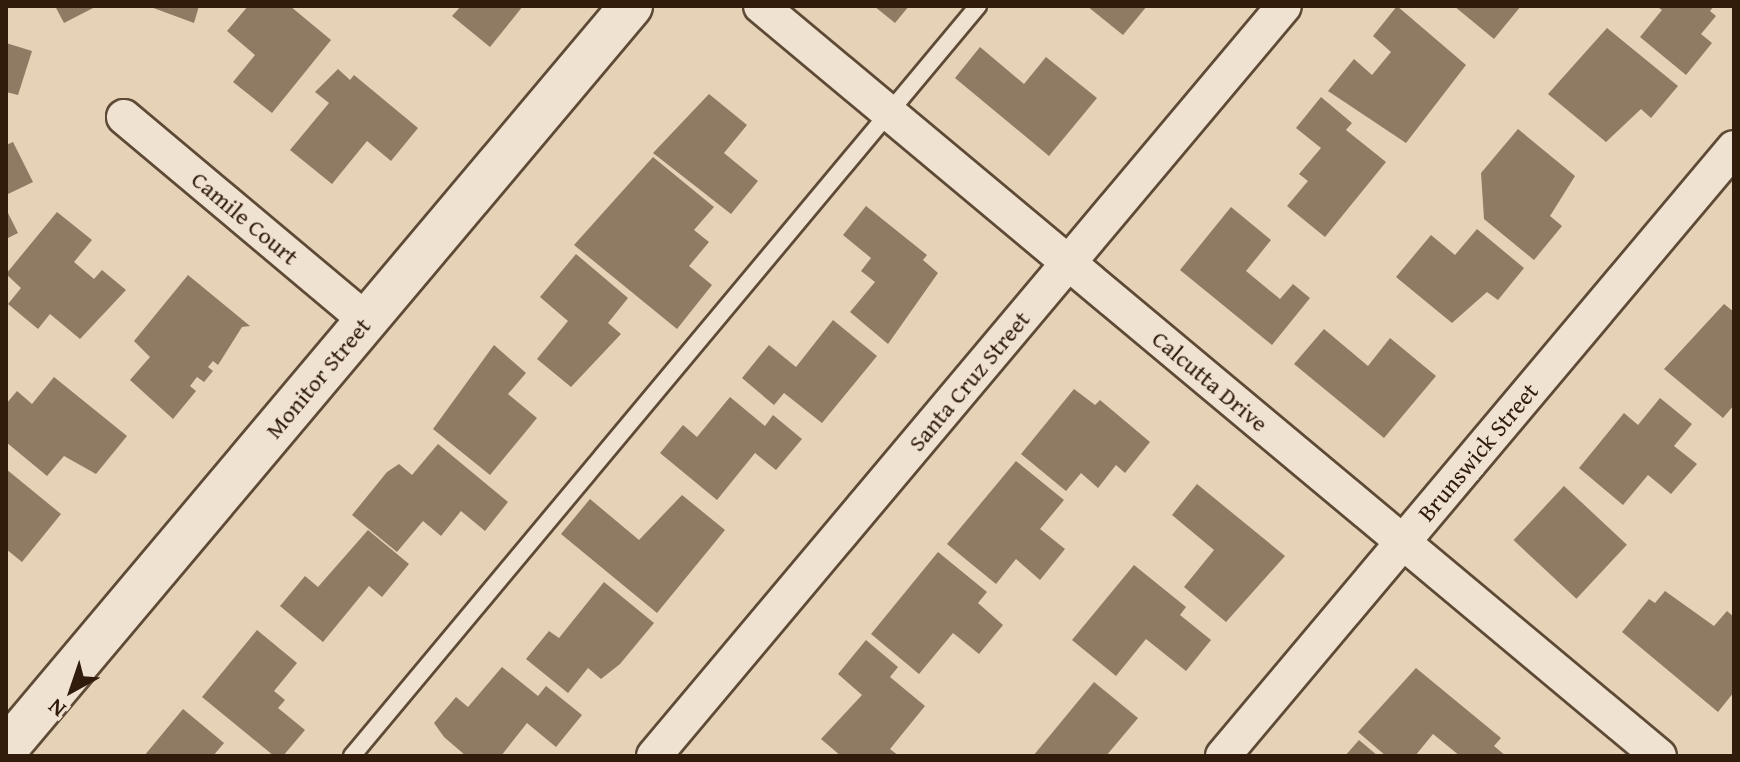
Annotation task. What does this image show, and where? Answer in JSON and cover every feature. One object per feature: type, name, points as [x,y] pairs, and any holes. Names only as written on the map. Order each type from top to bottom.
[{"type":"street","name":"Monitor Street","points":[[6,749],[631,6]]},
{"type":"street","name":"Calcutta Drive","points":[[761,6],[1659,756]]},
{"type":"street","name":"Santa Cruz Street","points":[[654,756],[1284,6]]},
{"type":"street","name":"Camile Court","points":[[124,117],[366,320]]},
{"type":"street","name":"Brunswick Street","points":[[1223,756],[1734,148]]},
{"type":"lane","points":[[352,756],[978,6]]},
{"type":"building","points":[[55,6],[97,6],[64,23]]},
{"type":"building","points":[[148,6],[199,6],[194,23]]},
{"type":"building","points":[[248,6],[290,6],[331,40],[272,113],[233,82],[255,55],[227,31]]},
{"type":"building","points":[[461,6],[523,6],[490,47],[452,16]]},
{"type":"building","points":[[874,6],[909,6],[895,23]]},
{"type":"building","points":[[1087,6],[1147,6],[1123,35]]},
{"type":"building","points":[[1397,6],[1466,65],[1406,143],[1328,91],[1354,59],[1372,75],[1391,52],[1373,36]]},
{"type":"building","points":[[1454,6],[1521,6],[1494,39]]},
{"type":"building","points":[[1656,6],[1714,6],[1710,11],[1716,16],[1701,34],[1712,43],[1686,75],[1640,37],[1662,10]]},
{"type":"building","points":[[1607,28],[1678,86],[1651,118],[1641,109],[1606,142],[1548,94]]},
{"type":"building","points":[[6,43],[32,51],[18,95],[6,92]]},
{"type":"building","points":[[980,47],[1024,84],[1046,57],[1097,98],[1049,156],[955,78]]},
{"type":"building","points":[[338,69],[350,80],[354,75],[418,128],[391,161],[367,141],[332,184],[290,150],[329,103],[315,92]]},
{"type":"building","points":[[709,94],[747,125],[724,153],[758,181],[731,214],[653,153]]},
{"type":"building","points":[[1321,97],[1352,123],[1346,130],[1386,162],[1325,237],[1287,206],[1308,181],[1299,174],[1321,148],[1296,128]]},
{"type":"building","points":[[1518,129],[1575,176],[1550,216],[1562,226],[1534,260],[1484,219],[1481,173]]},
{"type":"building","points":[[13,142],[33,182],[6,195],[6,145]]},
{"type":"building","points":[[653,157],[714,207],[694,230],[709,242],[689,266],[712,285],[677,329],[574,245]]},
{"type":"building","points":[[866,206],[927,255],[923,260],[938,273],[888,344],[850,312],[875,282],[861,271],[871,258],[843,235]]},
{"type":"building","points":[[1231,207],[1271,240],[1246,271],[1280,299],[1293,284],[1310,298],[1272,345],[1180,270]]},
{"type":"building","points":[[6,209],[18,233],[6,239]]},
{"type":"building","points":[[57,212],[92,240],[74,262],[94,279],[102,270],[126,290],[80,339],[50,314],[38,329],[8,304],[21,288],[6,274]]},
{"type":"building","points":[[1477,229],[1524,268],[1498,300],[1487,292],[1452,323],[1396,277],[1431,235],[1455,255]]},
{"type":"building","points":[[576,254],[628,298],[608,323],[621,334],[571,387],[537,359],[568,321],[540,297]]},
{"type":"building","points":[[188,275],[250,326],[242,327],[218,365],[213,361],[208,367],[213,371],[204,382],[197,377],[190,386],[196,391],[173,419],[130,380],[150,357],[134,341]]},
{"type":"building","points":[[1724,304],[1734,312],[1734,405],[1723,418],[1664,369]]},
{"type":"building","points":[[833,320],[877,356],[822,423],[784,393],[774,405],[742,378],[769,345],[796,367]]},
{"type":"building","points":[[1324,329],[1368,366],[1390,338],[1436,376],[1384,438],[1294,364]]},
{"type":"building","points":[[494,345],[526,373],[508,394],[537,418],[490,475],[433,429]]},
{"type":"building","points":[[54,377],[127,436],[96,474],[64,456],[47,476],[6,442],[6,404],[17,391],[32,404]]},
{"type":"building","points":[[1074,389],[1095,405],[1100,400],[1150,442],[1125,473],[1116,465],[1098,488],[1081,473],[1066,491],[1021,454]]},
{"type":"building","points":[[730,397],[765,426],[773,415],[802,439],[776,470],[755,453],[717,500],[660,453],[683,425],[697,437]]},
{"type":"building","points":[[1660,398],[1692,424],[1674,446],[1697,464],[1671,494],[1648,475],[1623,505],[1579,468],[1624,413],[1638,425]]},
{"type":"building","points":[[438,444],[508,502],[485,531],[461,511],[441,536],[423,521],[397,552],[352,515],[387,472],[399,464],[412,475]]},
{"type":"building","points":[[1016,461],[1064,500],[1040,529],[1065,549],[1040,580],[1016,559],[996,584],[947,544]]},
{"type":"building","points":[[6,469],[61,514],[22,562],[6,549]]},
{"type":"building","points":[[1197,484],[1285,556],[1226,622],[1184,587],[1214,550],[1172,515]]},
{"type":"building","points":[[1564,486],[1627,545],[1576,599],[1514,540]]},
{"type":"building","points":[[682,495],[725,530],[657,613],[561,534],[590,499],[639,540]]},
{"type":"building","points":[[368,530],[409,564],[382,597],[369,586],[323,642],[280,606],[305,576],[318,587]]},
{"type":"building","points":[[938,552],[987,592],[978,603],[1003,625],[979,654],[953,633],[919,674],[871,634]]},
{"type":"building","points":[[1134,565],[1186,607],[1180,615],[1211,640],[1186,671],[1146,639],[1116,676],[1072,640]]},
{"type":"building","points":[[604,582],[654,623],[620,664],[601,679],[588,668],[568,693],[526,659],[549,631],[559,638]]},
{"type":"building","points":[[1665,591],[1714,626],[1727,611],[1734,617],[1734,692],[1718,712],[1622,632],[1649,599],[1655,603]]},
{"type":"building","points":[[257,630],[297,663],[274,691],[285,700],[278,708],[305,730],[283,756],[274,756],[202,697]]},
{"type":"building","points":[[866,640],[898,667],[890,677],[925,706],[890,749],[899,756],[841,756],[821,739],[862,695],[838,674]]},
{"type":"building","points":[[502,667],[538,696],[546,686],[582,715],[556,747],[527,723],[501,756],[466,756],[444,737],[434,723],[456,697],[468,707]]},
{"type":"building","points":[[1416,668],[1501,738],[1494,746],[1506,756],[1460,756],[1433,734],[1415,756],[1386,756],[1358,732]]},
{"type":"building","points":[[1094,682],[1138,718],[1106,756],[1033,756]]},
{"type":"building","points":[[183,709],[224,743],[213,756],[144,756]]},
{"type":"building","points":[[1359,740],[1378,756],[1345,756]]}]
